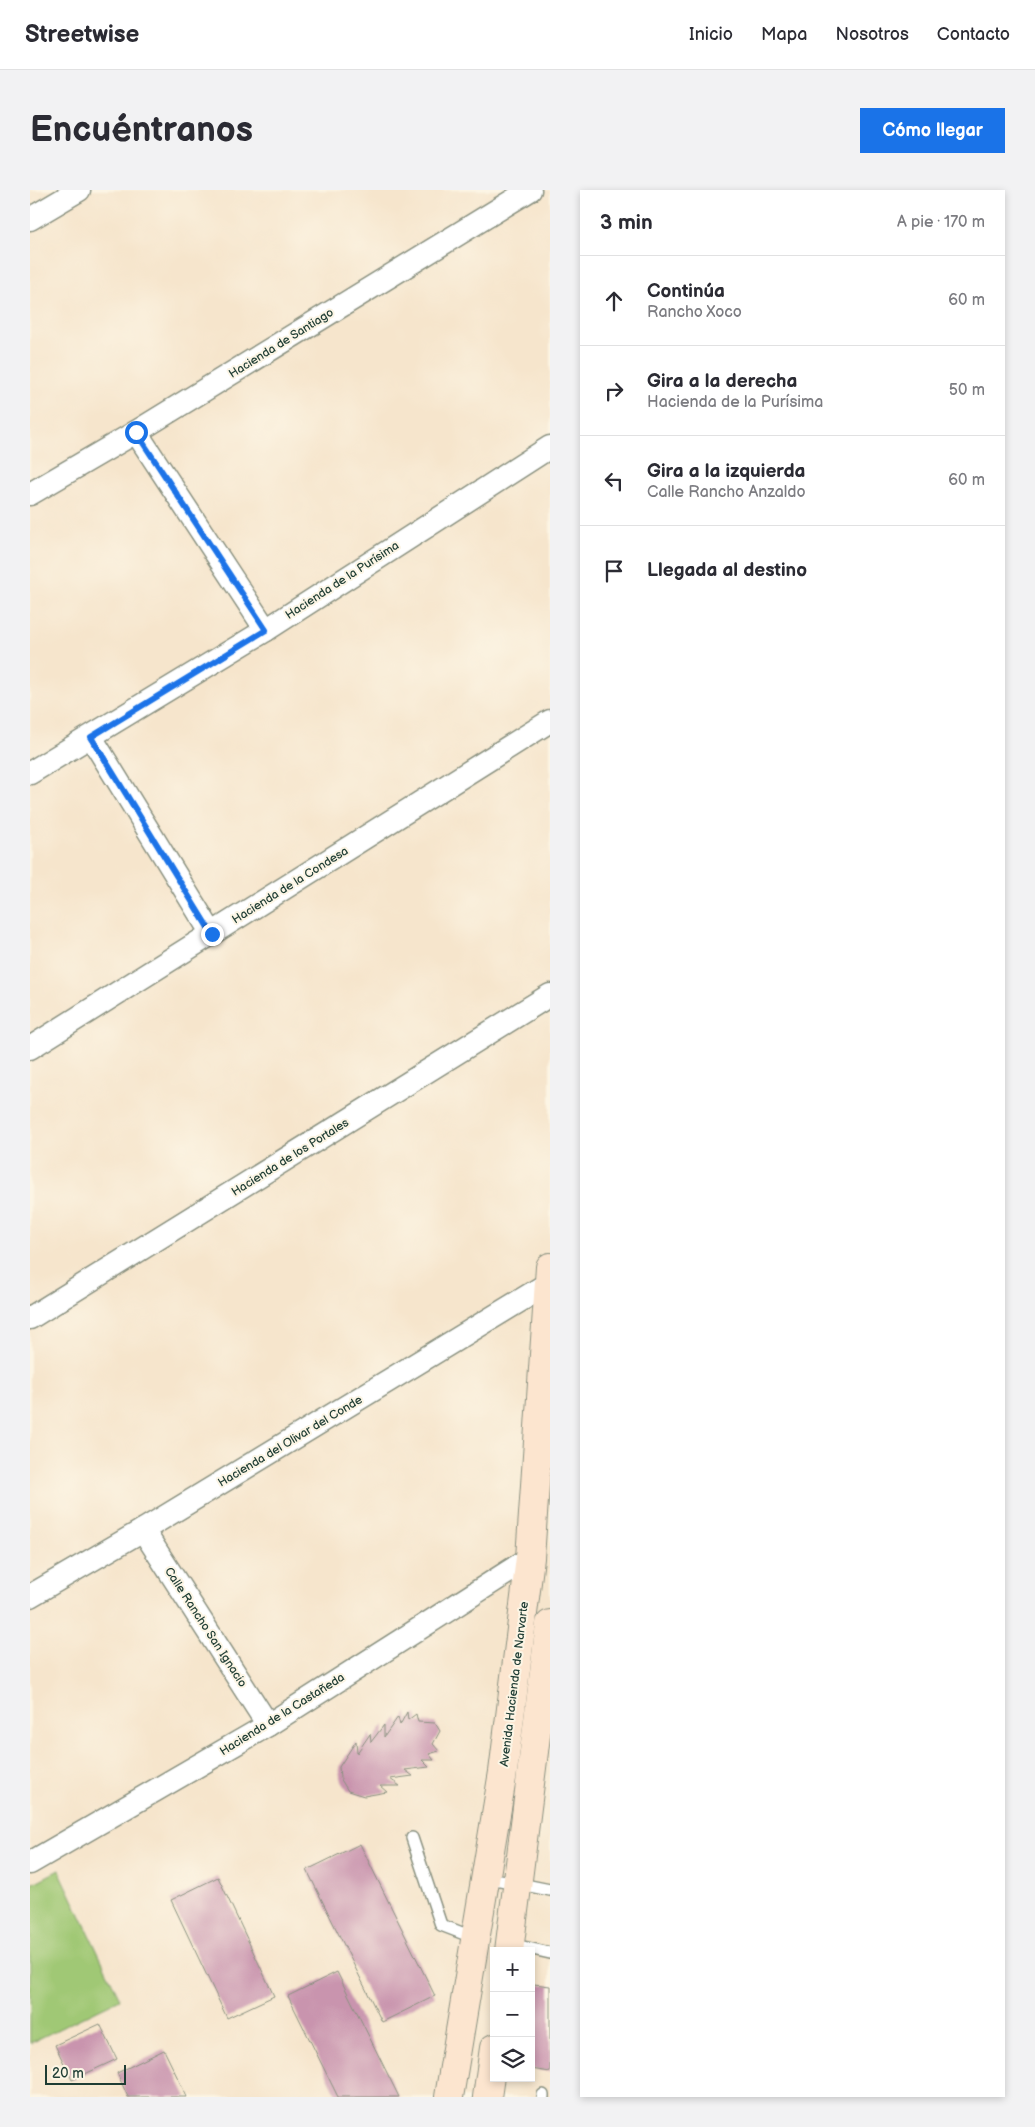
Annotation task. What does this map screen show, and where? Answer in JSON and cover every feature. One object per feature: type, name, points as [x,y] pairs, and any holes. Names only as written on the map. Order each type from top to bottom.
[{"type":"street","points":[[30,219],[80,190]]},
{"type":"street","name":"Hacienda de Santiago","points":[[30,494],[136,432],[530,190]]},
{"type":"street","points":[[136,432],[266,630]]},
{"type":"street","name":"Hacienda de la Purísima","points":[[30,773],[266,630],[550,447]]},
{"type":"street","name":"Hacienda de la Condesa","points":[[30,1048],[550,720]]},
{"type":"street","points":[[91,737],[212,934]]},
{"type":"street","name":"Hacienda de los Portales","points":[[30,1318],[550,995]]},
{"type":"street","name":"Hacienda del Olivar del Conde","points":[[30,1596],[143,1530],[549,1275]]},
{"type":"street","name":"Avenida Hacienda de Narvarte","points":[[449,2097],[503,1772],[530,1558],[549,1275]]},
{"type":"street","name":"Calle Rancho San Ignacio","points":[[143,1530],[268,1725]]},
{"type":"street","name":"Hacienda de la Castañeda","points":[[30,1863],[268,1725],[530,1558]]},
{"type":"street","points":[[510,1947],[550,1624]]},
{"type":"street","points":[[486,2097],[490,2072]]},
{"type":"lane","points":[[412,1838],[441,1925],[476,1938]]},
{"type":"lane","points":[[485,1877],[550,1890]]},
{"type":"lane","points":[[535,1951],[550,1953]]},
{"type":"green space","points":[[59,1870],[120,1999],[30,2043],[30,1885]]},
{"type":"building","points":[[407,1712],[408,1720],[416,1714],[418,1722],[435,1723],[440,1731],[433,1744],[439,1751],[429,1754],[434,1760],[422,1760],[429,1767],[405,1770],[413,1776],[390,1779],[400,1786],[380,1786],[387,1792],[364,1796],[348,1791],[340,1778],[339,1767],[356,1741],[357,1753],[370,1734],[371,1742],[384,1725],[384,1737],[398,1717],[400,1725]]},
{"type":"building","points":[[360,1844],[435,1996],[382,2022],[307,1870]]},
{"type":"building","points":[[218,1877],[274,1996],[227,2018],[171,1900]]},
{"type":"building","points":[[337,1972],[399,2097],[338,2097],[288,1996]]},
{"type":"building","points":[[535,1984],[550,1986],[550,2072],[535,2070]]},
{"type":"building","points":[[100,2024],[117,2059],[72,2080],[55,2045]]},
{"type":"building","points":[[164,2050],[187,2097],[128,2097],[117,2073]]},
{"type":"route","points":[[136,432],[266,630],[91,737],[212,934]]}]
